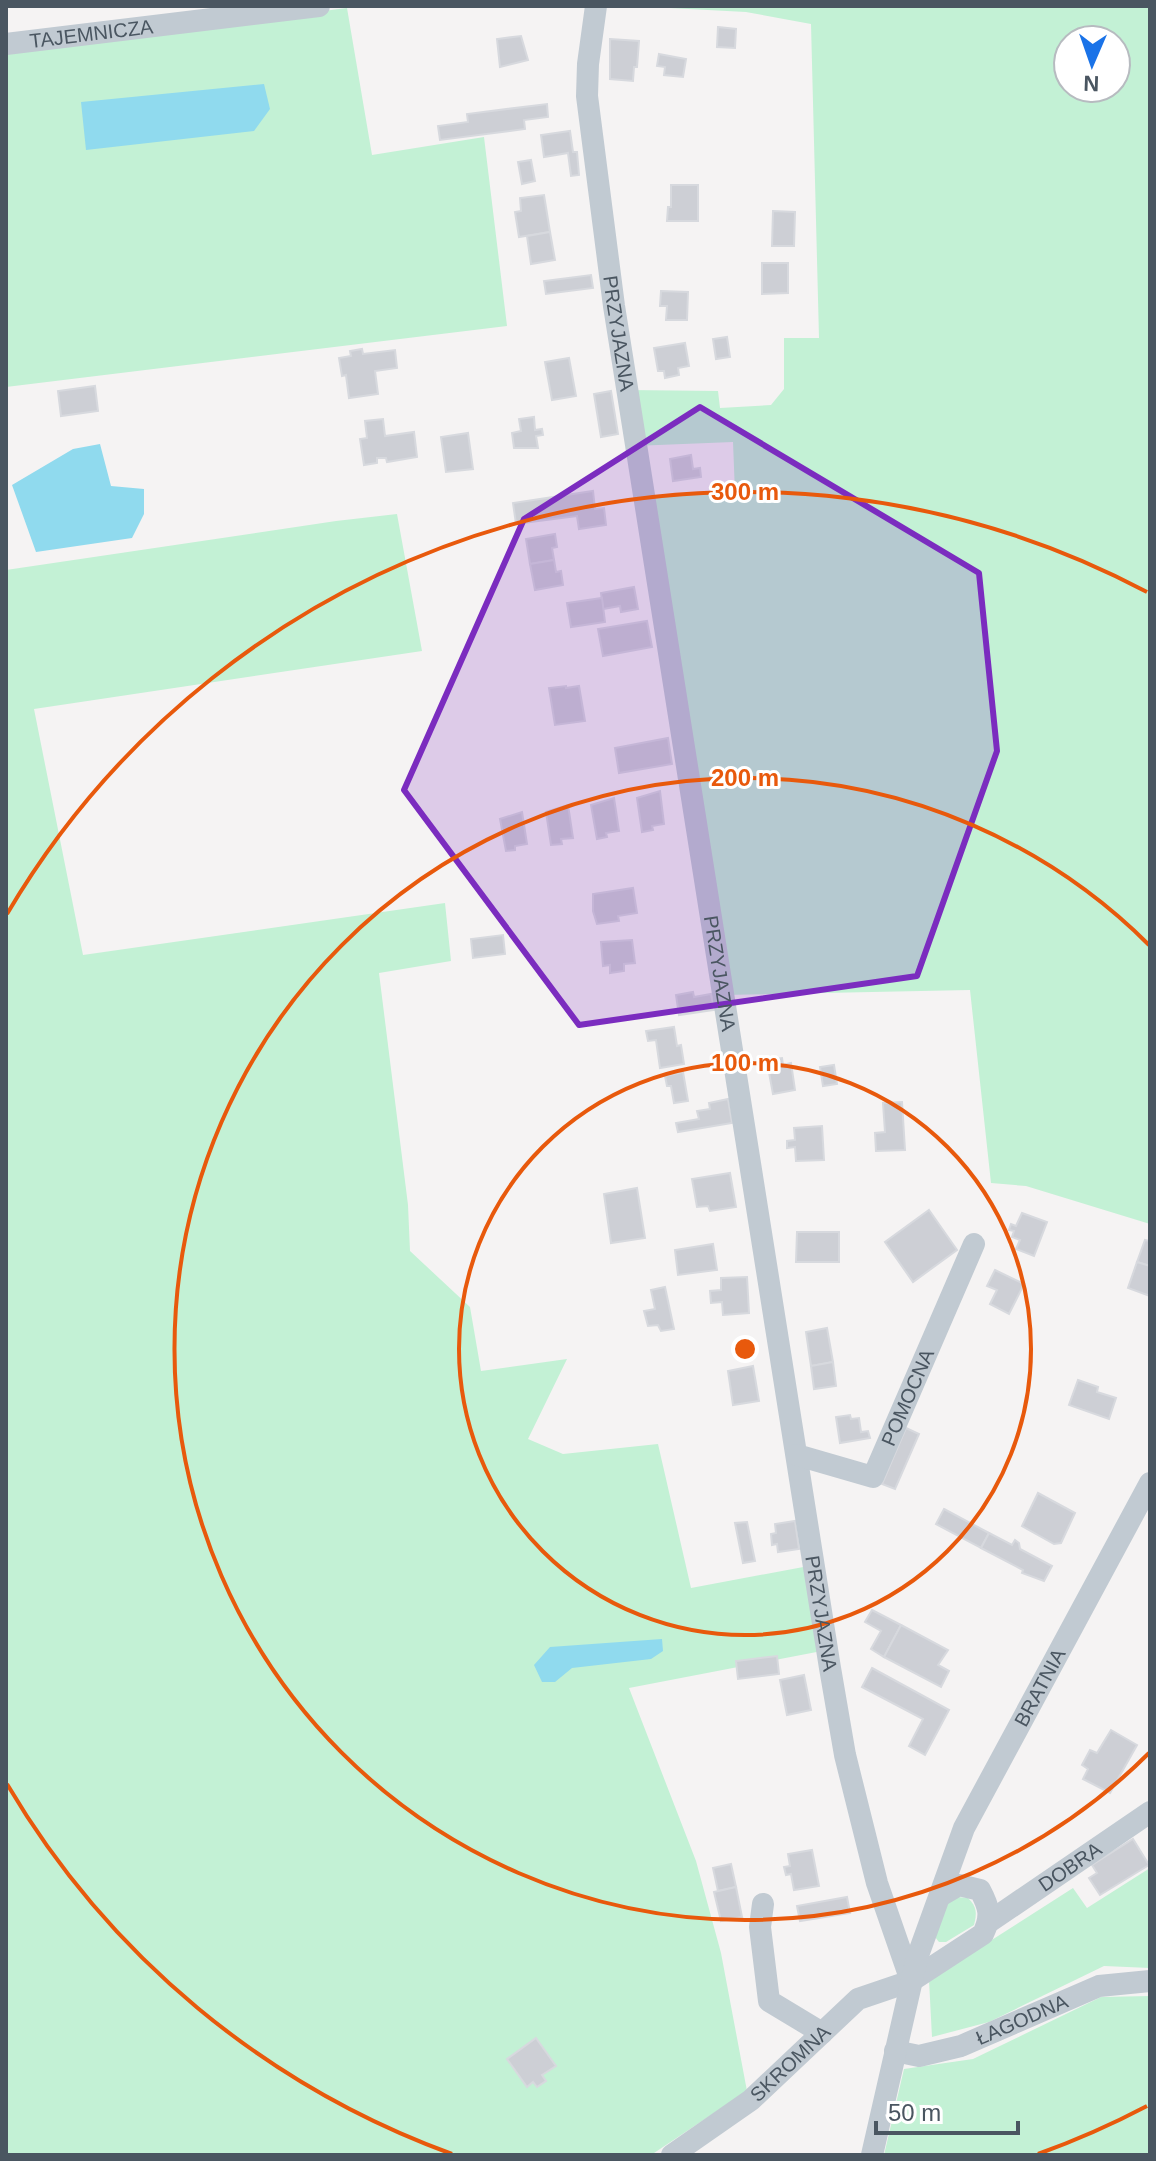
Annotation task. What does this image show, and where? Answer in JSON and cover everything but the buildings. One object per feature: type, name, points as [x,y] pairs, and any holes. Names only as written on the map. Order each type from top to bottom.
[{"type":"street","name":"TAJEMNICZA","points":[[6,44],[319,6]]},
{"type":"street","name":"PRZYJAZNA","points":[[596,6],[587,96],[614,306],[797,1455],[845,1755],[877,1883],[911,1981]]},
{"type":"street","name":"POMOCNA","points":[[797,1455],[873,1477],[974,1244]]},
{"type":"street","name":"BRATNIA","points":[[872,2155],[917,1958],[964,1828],[1150,1483]]},
{"type":"street","name":"DOBRA","points":[[911,1981],[983,1934],[989,1922],[1150,1812]]},
{"type":"street","points":[[940,1896],[959,1885],[980,1890],[990,1909],[989,1922]]},
{"type":"street","points":[[763,1904],[760,1927],[769,2001],[822,2033]]},
{"type":"street","name":"SKROMNA","points":[[672,2155],[751,2100],[858,1999],[911,1981]]},
{"type":"street","name":"ŁAGODNA","points":[[895,2051],[919,2056],[961,2046],[1099,1986],[1150,1981]]},
{"type":"highlighted area","points":[[700,407],[979,573],[997,751],[917,976],[579,1025],[404,790],[524,519]]},
{"type":"green space","points":[[631,6],[1150,6],[1150,1224],[1026,1186],[991,1183],[970,990],[722,995],[644,496],[735,493],[733,442],[633,446],[627,390],[718,391],[720,408],[771,405],[784,389],[784,338],[819,338],[811,24],[746,12]]},
{"type":"green space","points":[[347,8],[372,155],[484,137],[507,326],[6,387],[6,51]]},
{"type":"green space","points":[[397,514],[422,651],[34,709],[83,955],[445,903],[451,961],[379,973],[408,1205],[410,1251],[470,1307],[481,1371],[567,1359],[528,1439],[563,1454],[658,1444],[691,1588],[814,1565],[827,1650],[629,1688],[696,1861],[721,1953],[747,2091],[651,2155],[6,2155],[6,570]]},
{"type":"green space","points":[[1150,1868],[1150,1968],[1104,1966],[989,2022],[932,2037],[929,1980],[1073,1888],[1087,1908]]},
{"type":"green space","points":[[957,1897],[968,1898],[975,1907],[974,1925],[946,1942],[939,1942],[935,1937],[948,1903]]},
{"type":"green space","points":[[1150,1996],[1150,2155],[884,2155],[904,2069],[973,2059],[1101,1997]]},
{"type":"water","points":[[264,84],[270,109],[254,131],[86,150],[81,102]]},
{"type":"water","points":[[100,444],[111,486],[144,489],[144,514],[132,538],[36,552],[12,485],[73,449]]},
{"type":"water","points":[[662,1639],[663,1651],[651,1659],[572,1668],[555,1682],[542,1682],[534,1665],[550,1647]]}]
